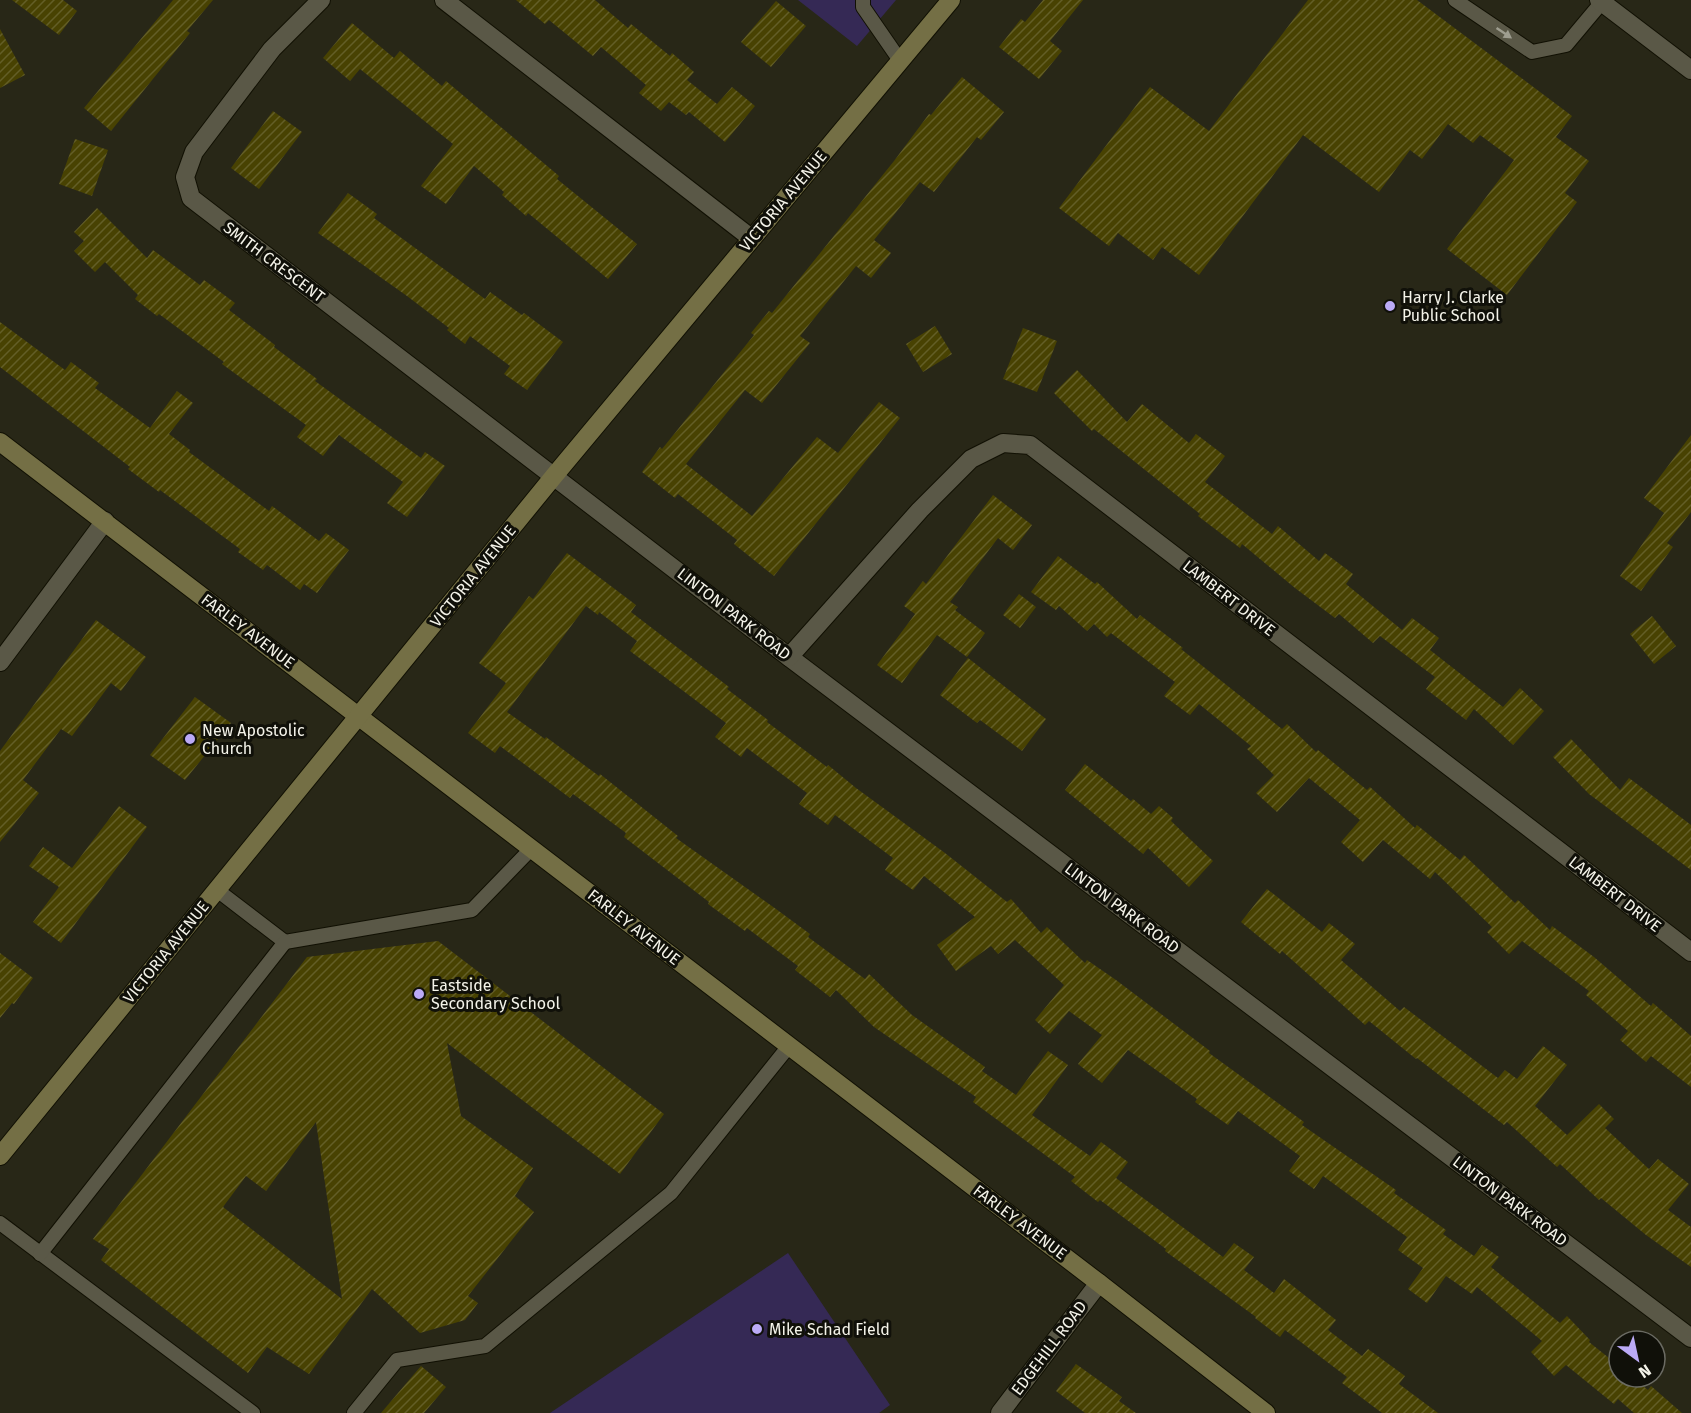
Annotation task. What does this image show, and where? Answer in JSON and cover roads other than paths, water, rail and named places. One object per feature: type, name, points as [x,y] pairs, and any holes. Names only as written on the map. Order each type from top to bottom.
[{"type":"street","name":"SMITH CRESCENT","points":[[321,0],[272,49],[194,152],[184,177],[191,198],[554,476]]},
{"type":"street","points":[[444,0],[751,238]]},
{"type":"street","name":"VICTORIA AVENUE","points":[[0,1156],[554,476],[951,0]]},
{"type":"street","points":[[1600,1],[1691,70]]},
{"type":"street","name":"FARLEY AVENUE","points":[[0,442],[1099,1282],[1266,1413]]},
{"type":"street","name":"LAMBERT DRIVE","points":[[789,657],[920,510],[971,459],[1003,443],[1030,445],[1691,952]]},
{"type":"street","name":"LINTON PARK ROAD","points":[[554,476],[789,657],[1691,1338]]},
{"type":"street","points":[[0,662],[105,521]]},
{"type":"street","name":"EDGEHILL ROAD","points":[[1000,1413],[1099,1282]]},
{"type":"lane","points":[[863,0],[863,7],[901,62]]},
{"type":"lane","points":[[1455,0],[1532,52],[1566,45],[1600,1]]},
{"type":"lane","points":[[40,1254],[285,942],[472,910],[532,848]]},
{"type":"lane","points":[[217,890],[285,942]]},
{"type":"lane","points":[[354,1413],[397,1360],[485,1346],[671,1193],[789,1046]]},
{"type":"lane","points":[[0,1223],[253,1413]]},
{"type":"place","name":"Harry J. Clarke Public School","points":[[1390,306]]},
{"type":"place","name":"New Apostolic Church","points":[[190,739]]},
{"type":"place","name":"Eastside Secondary School","points":[[419,994]]},
{"type":"place","name":"Mike Schad Field","points":[[757,1329]]}]
